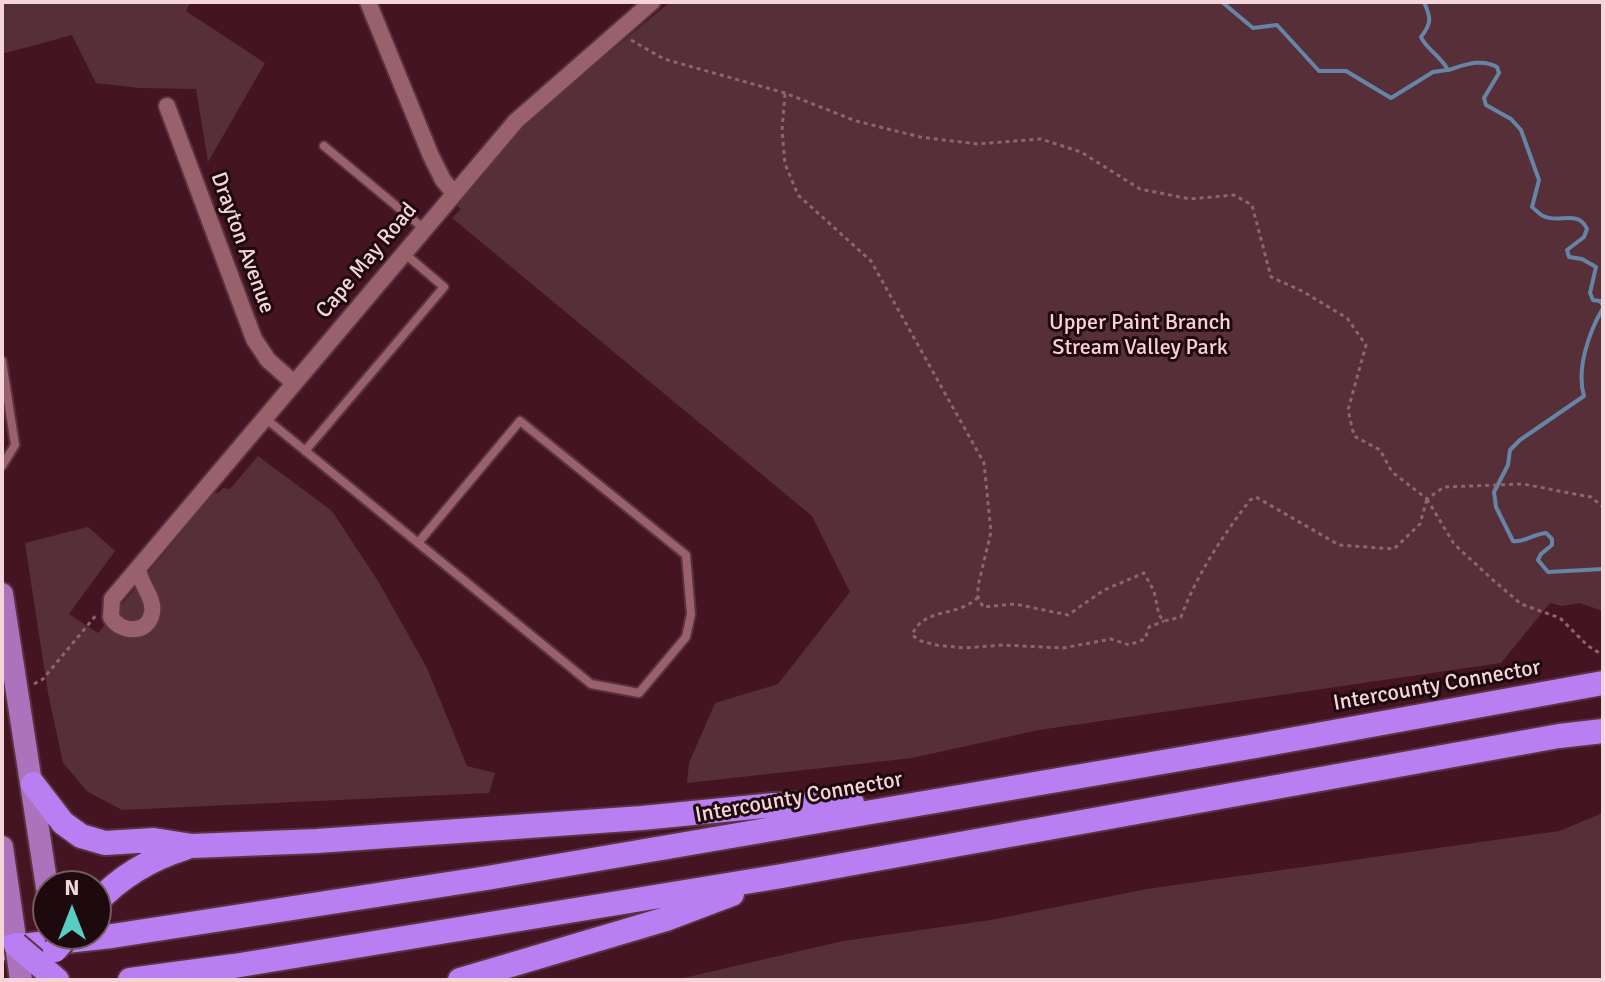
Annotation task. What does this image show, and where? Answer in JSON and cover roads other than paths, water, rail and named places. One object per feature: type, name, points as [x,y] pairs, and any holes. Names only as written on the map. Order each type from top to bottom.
[{"type":"highway","name":"Intercounty Connector","points":[[7,942],[112,936],[291,910],[1256,746],[1603,683]]},
{"type":"highway","points":[[130,980],[234,966],[782,876],[1559,736],[1603,731]]},
{"type":"highway","points":[[33,784],[63,823],[93,841],[118,844],[154,840],[192,846],[317,841],[774,805],[935,801]]},
{"type":"highway","points":[[112,890],[156,858],[192,846]]},
{"type":"highway","points":[[460,980],[666,919],[782,876]]},
{"type":"highway","points":[[7,942],[52,961]]},
{"type":"main road","points":[[2,594],[45,870]]},
{"type":"main road","points":[[2,847],[10,904],[7,942],[21,980]]},
{"type":"street","points":[[368,2],[431,156],[453,192]]},
{"type":"street","name":"Cape May Road","points":[[138,569],[139,579],[153,609],[147,623],[139,629],[120,627],[111,617],[109,607],[112,599],[453,192],[516,121],[652,2]]},
{"type":"street","name":"Drayton Avenue","points":[[167,106],[254,339],[268,360],[294,383]]},
{"type":"lane","points":[[324,146],[423,228]]},
{"type":"lane","points":[[305,451],[444,287],[403,252]]},
{"type":"lane","points":[[2,361],[15,445],[8,461],[2,466]]},
{"type":"lane","points":[[265,418],[305,451],[591,684],[639,693],[686,637],[691,614],[686,555],[520,421],[418,543]]},
{"type":"waterway","points":[[1222,2],[1253,28],[1277,25],[1319,71],[1346,71],[1391,98],[1433,72],[1447,70]]},
{"type":"waterway","points":[[1424,2],[1429,20],[1421,37],[1448,70],[1479,63],[1497,67],[1499,73],[1484,98],[1486,105],[1511,119],[1521,130],[1539,180],[1532,207],[1549,218],[1579,220],[1587,229],[1584,237],[1567,250],[1569,257],[1582,259],[1596,267],[1590,293],[1593,300],[1603,305]]},
{"type":"waterway","points":[[1603,308],[1585,351],[1582,374],[1584,396],[1510,450],[1508,465],[1494,492],[1496,507],[1513,541],[1546,533],[1552,539],[1552,545],[1538,560],[1548,572],[1603,569]]},
{"type":"park label","name":"Upper Paint Branch Stream Valley Park","points":[[1140,336]]}]
